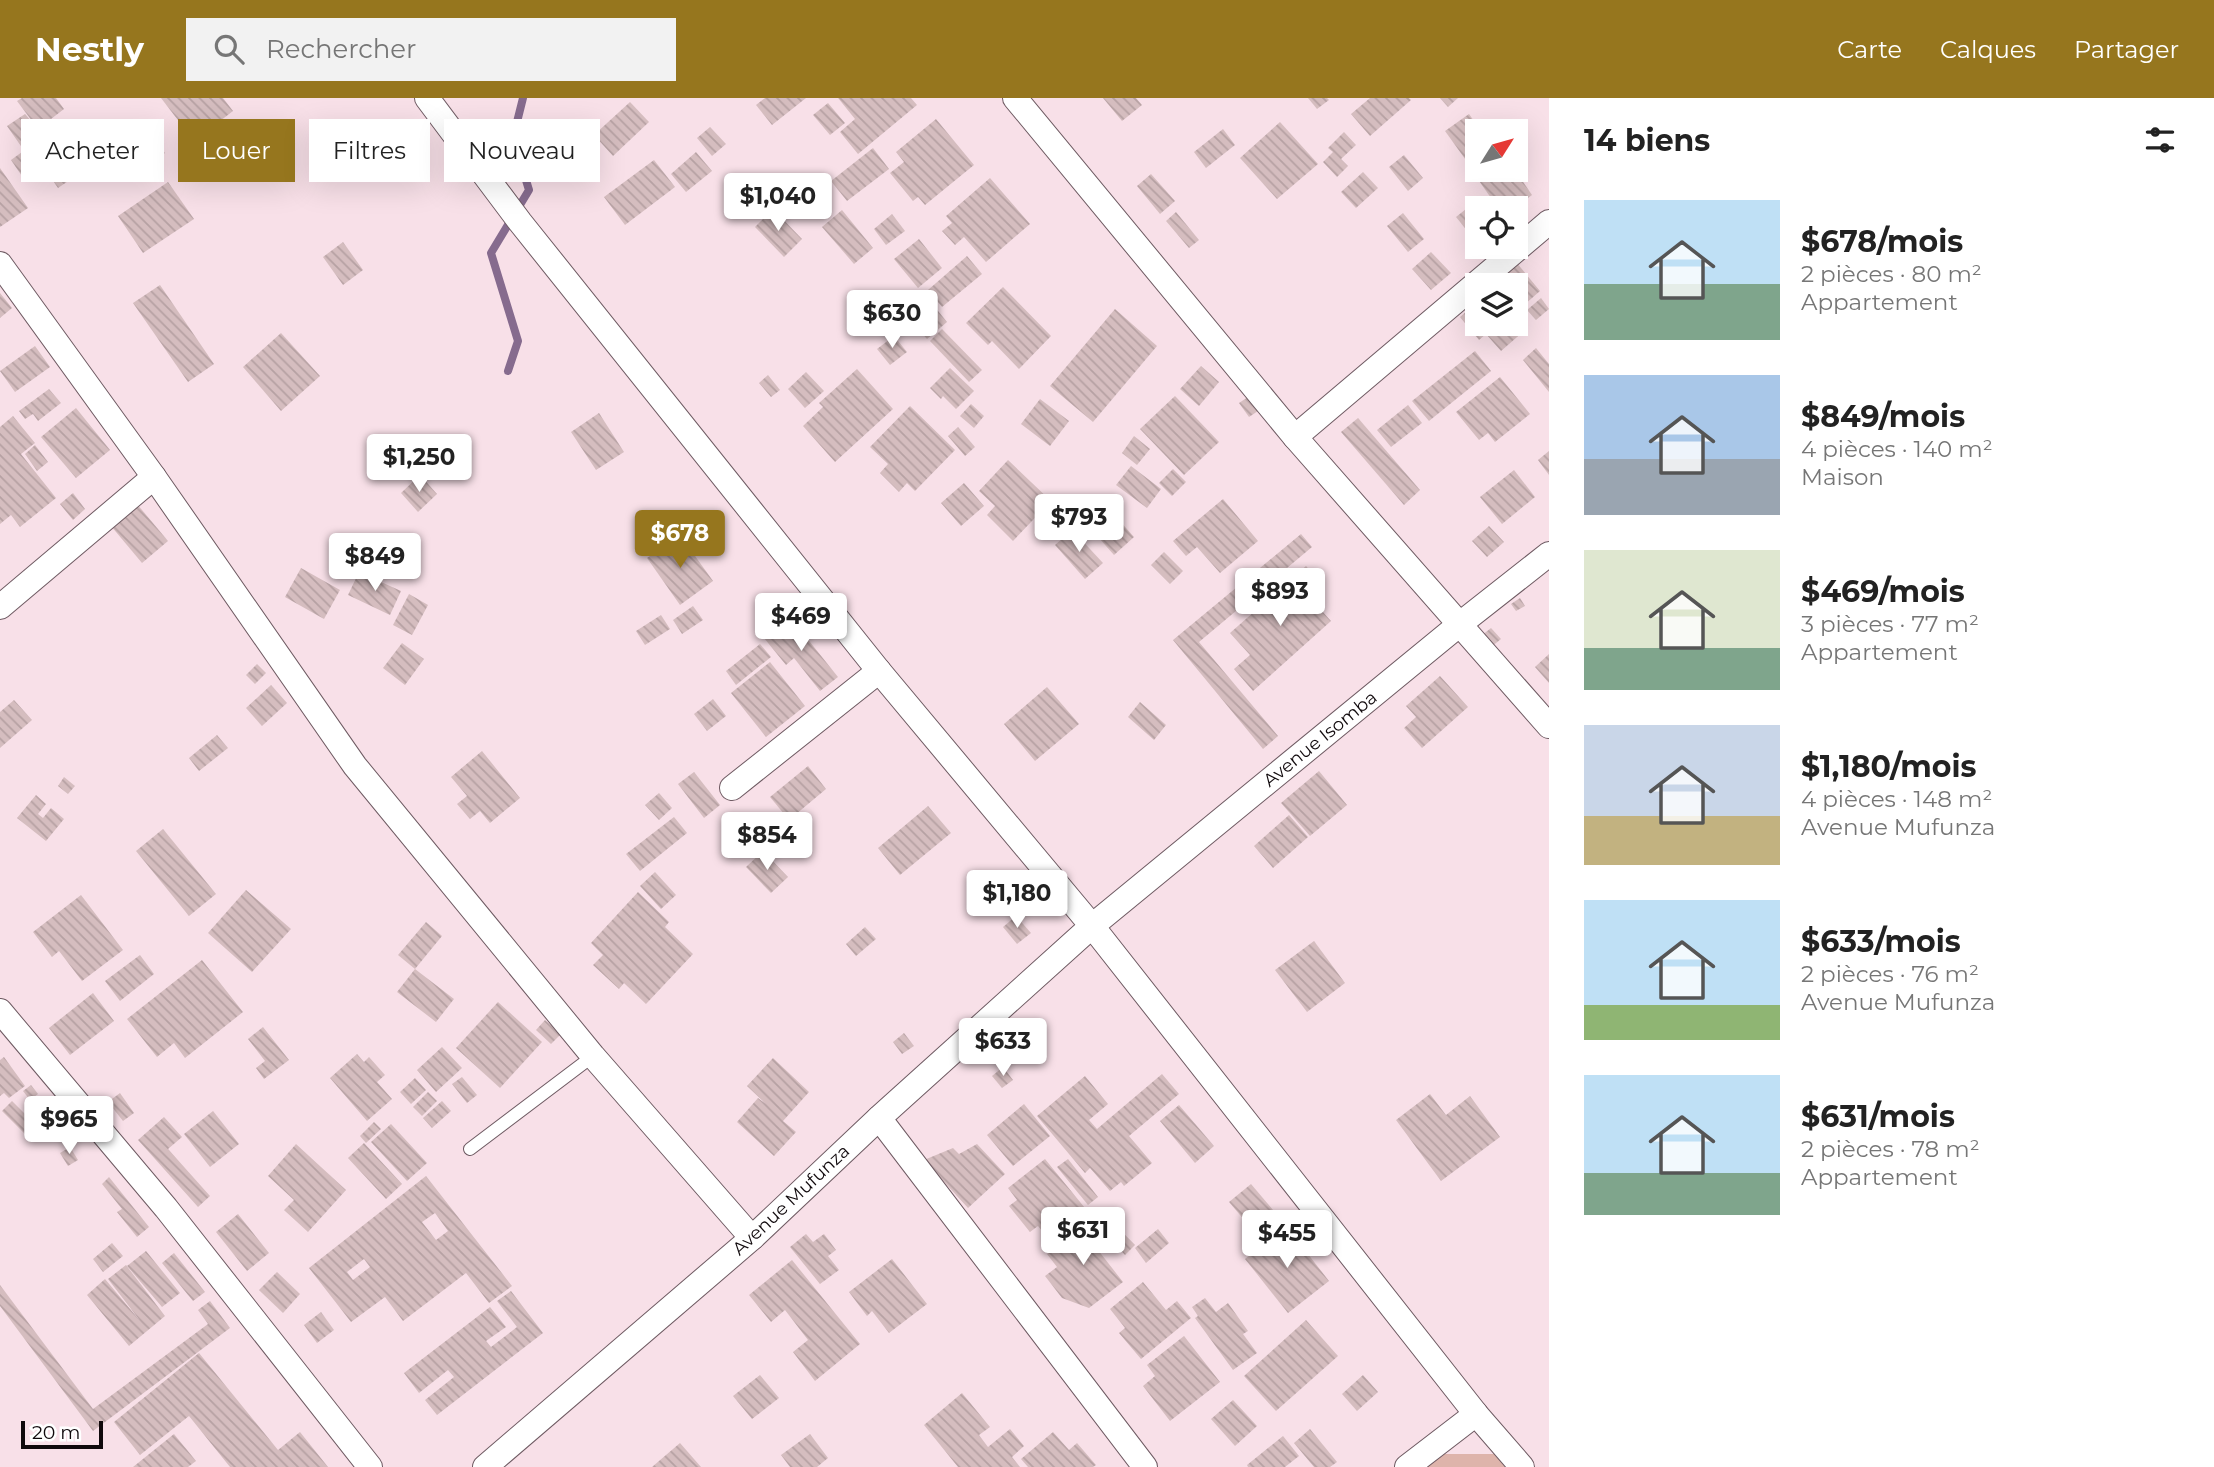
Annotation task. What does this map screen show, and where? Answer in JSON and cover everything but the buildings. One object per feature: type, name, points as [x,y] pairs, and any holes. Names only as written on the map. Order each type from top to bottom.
[{"type":"street","points":[[427,98],[513,214],[878,671],[1092,926],[1476,1414],[1522,1467]]},
{"type":"street","points":[[1015,98],[1295,437],[1549,726]]},
{"type":"street","points":[[1295,437],[1549,222]]},
{"type":"street","points":[[0,264],[154,477],[355,766],[593,1056],[752,1238]]},
{"type":"street","points":[[0,607],[154,477]]},
{"type":"street","name":"Avenue Isomba","points":[[1092,926],[1549,554]]},
{"type":"street","points":[[732,788],[878,671]]},
{"type":"street","name":"Avenue Mufunza","points":[[485,1467],[752,1238],[879,1118],[1092,926]]},
{"type":"street","points":[[0,1011],[166,1208],[370,1467]]},
{"type":"street","points":[[879,1118],[1145,1467]]},
{"type":"street","points":[[1407,1467],[1476,1414]]},
{"type":"lane","points":[[470,1149],[593,1056]]},
{"type":"shaded area","points":[[1442,1454],[1495,1454],[1505,1467],[1425,1467]]},
{"type":"waterway","points":[[508,371],[518,341],[491,253],[529,190],[513,138],[523,98]]}]
